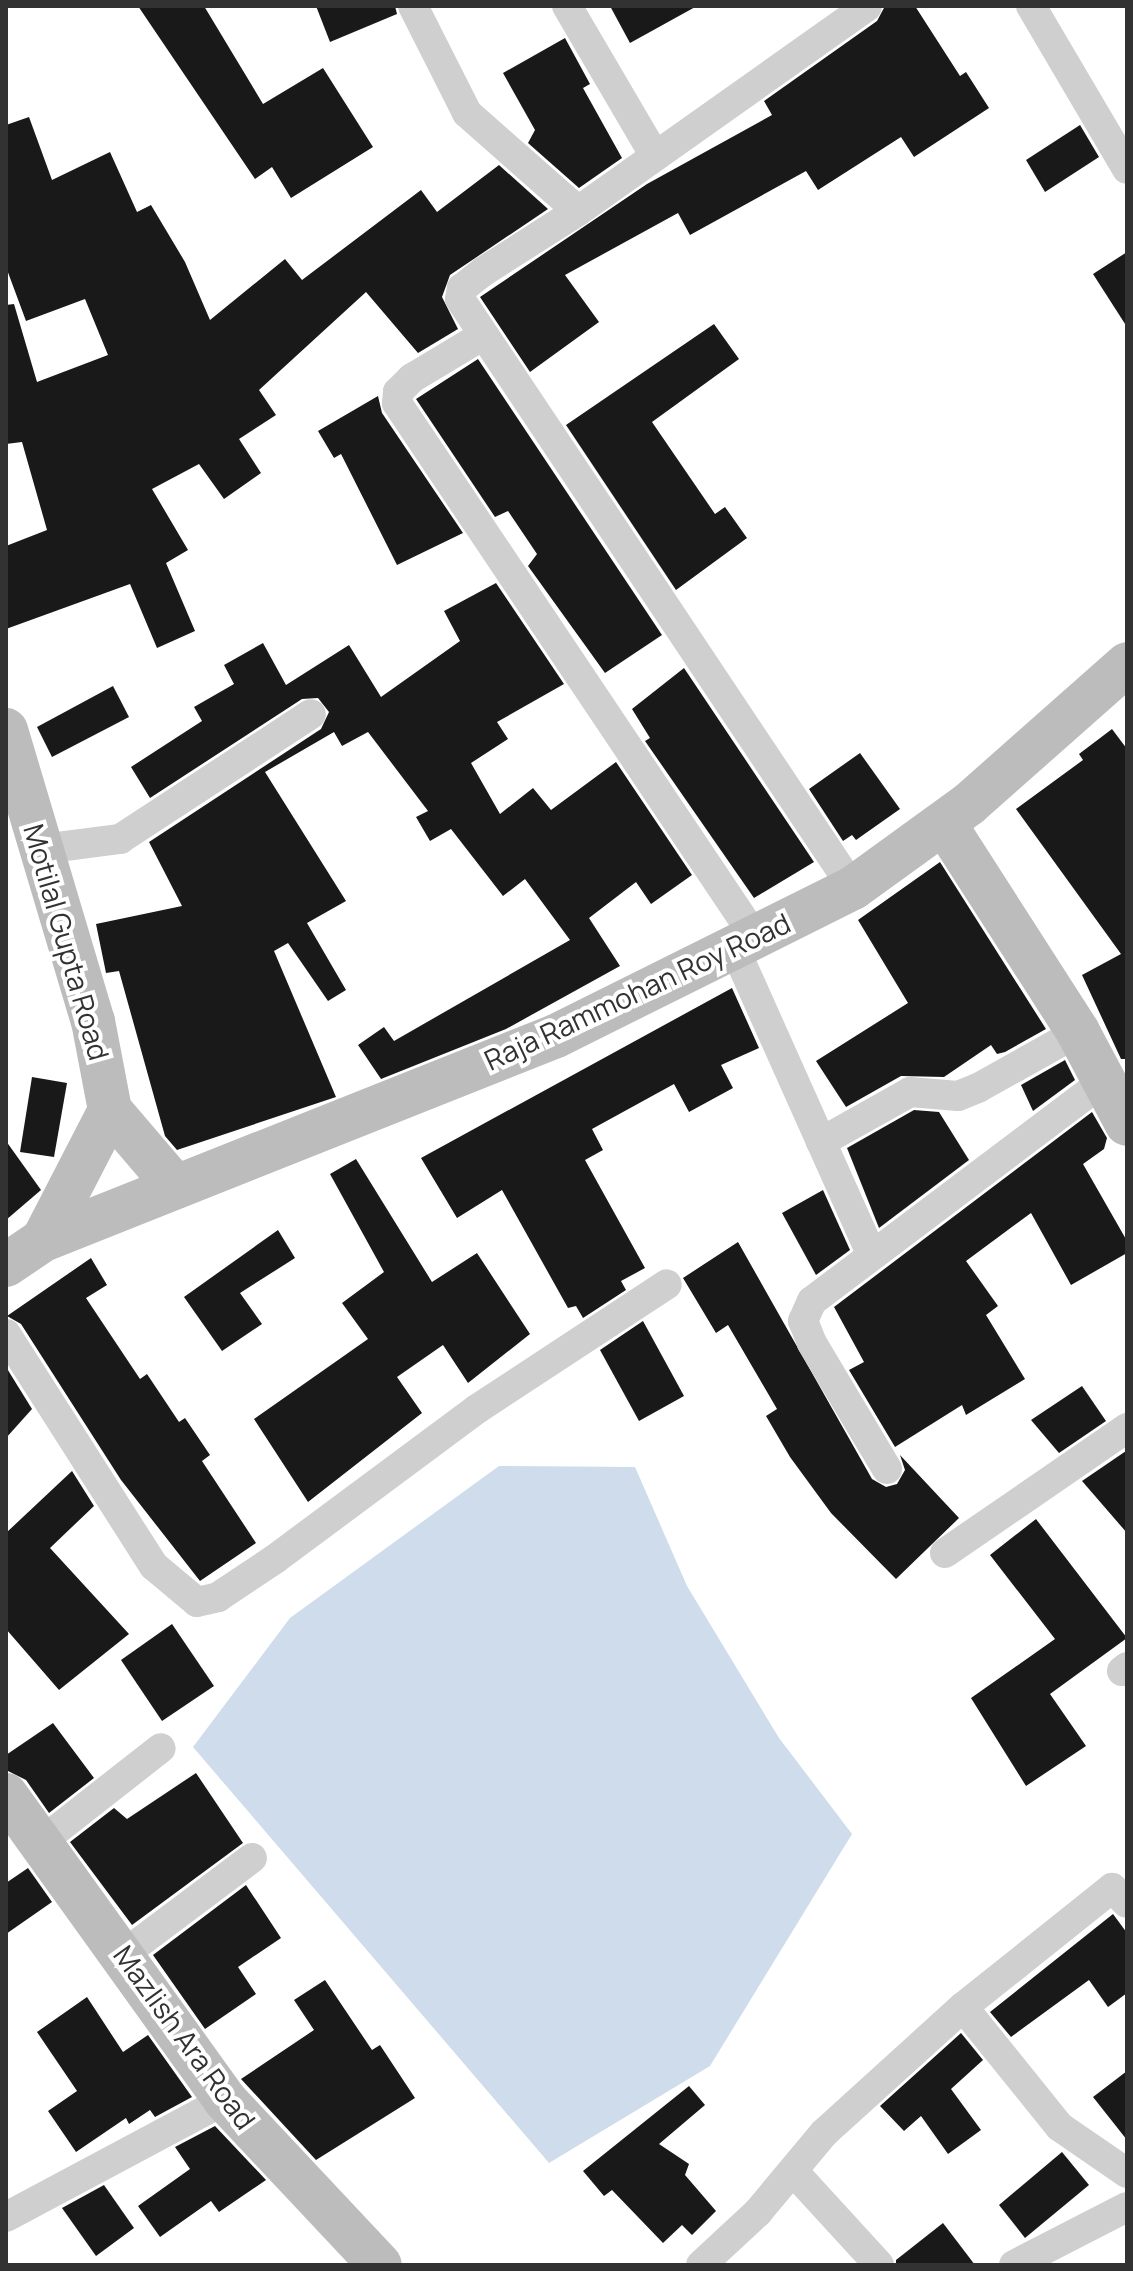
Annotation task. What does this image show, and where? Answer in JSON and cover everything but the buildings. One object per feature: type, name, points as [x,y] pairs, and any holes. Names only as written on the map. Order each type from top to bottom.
[{"type":"street","points":[[567,6],[655,156]]},
{"type":"street","points":[[853,888],[460,299],[462,288],[578,211],[867,6]]},
{"type":"street","points":[[1031,6],[1127,169]]},
{"type":"street","points":[[425,11],[467,113],[578,211]]},
{"type":"street","points":[[482,336],[412,378],[398,392],[397,403],[745,942],[821,1142],[871,1253]]},
{"type":"street","name":"Raja Rammohan Roy Road","points":[[6,1265],[43,1240],[174,1185],[556,1036],[853,888],[944,823],[1127,664]]},
{"type":"street","points":[[42,849],[120,839],[311,714]]},
{"type":"street","name":"Motilal Gupta Road","points":[[6,730],[93,1021],[110,1110],[174,1185]]},
{"type":"street","points":[[944,823],[1078,1032],[1101,1083],[1127,1124]]},
{"type":"street","points":[[821,1142],[910,1092],[958,1096],[978,1088],[1078,1032]]},
{"type":"street","points":[[887,1469],[803,1321],[812,1301],[871,1253],[1101,1083]]},
{"type":"street","points":[[43,1240],[110,1110]]},
{"type":"street","points":[[6,1334],[154,1566],[197,1602],[218,1597],[275,1559],[477,1409],[667,1284]]},
{"type":"street","points":[[945,1553],[1127,1428]]},
{"type":"street","points":[[41,1842],[161,1748]]},
{"type":"street","name":"Mazlish Ara Road","points":[[6,1795],[124,1954],[225,2100],[380,2265]]},
{"type":"street","points":[[124,1954],[252,1858]]},
{"type":"street","points":[[701,2265],[793,2171],[824,2133],[963,2007],[1112,1888],[1127,1903]]},
{"type":"street","points":[[963,2007],[1060,2127],[1127,2173]]},
{"type":"street","points":[[6,2217],[225,2100]]},
{"type":"street","points":[[793,2171],[879,2265]]},
{"type":"street","points":[[1014,2265],[1127,2207]]},
{"type":"water","points":[[499,1466],[635,1467],[687,1586],[779,1738],[852,1834],[710,2066],[549,2163],[193,1747],[290,1618]]}]
